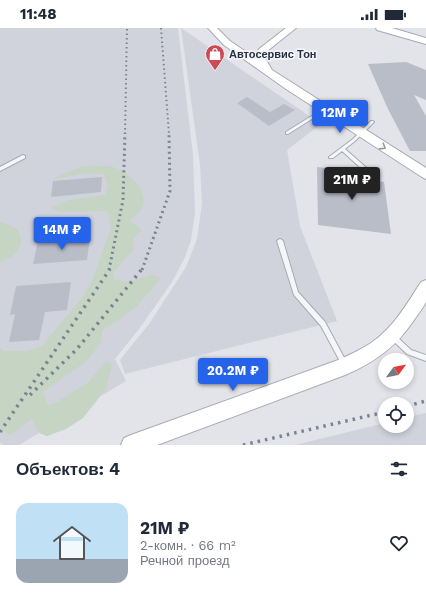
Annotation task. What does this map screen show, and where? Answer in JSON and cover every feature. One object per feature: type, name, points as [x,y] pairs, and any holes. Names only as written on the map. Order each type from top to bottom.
[{"type":"main road","points":[[268,72],[260,58],[262,51],[292,28]]},
{"type":"main road","points":[[381,28],[426,42]]},
{"type":"main road","points":[[407,28],[426,34]]},
{"type":"main road","points":[[214,30],[227,43],[268,72],[324,110],[426,174]]},
{"type":"main road","points":[[131,445],[345,366],[378,348],[392,336],[412,310],[426,287]]},
{"type":"lane","points":[[287,133],[324,110]]},
{"type":"lane","points":[[331,157],[343,149],[372,122]]},
{"type":"lane","points":[[343,149],[375,178]]},
{"type":"lane","points":[[0,169],[23,157]]},
{"type":"lane","points":[[280,241],[296,293],[324,324],[345,366]]},
{"type":"lane","points":[[392,336],[409,352],[426,358]]},
{"type":"shaded area","points":[[0,28],[178,28],[193,155],[195,213],[191,240],[185,257],[172,282],[139,329],[115,359],[126,381],[19,445],[3,445],[0,443]]},
{"type":"shaded area","points":[[181,28],[321,124],[287,150],[300,226],[337,321],[125,374],[120,360],[149,324],[186,267],[197,239],[202,204],[200,165]]},
{"type":"shaded area","points":[[426,413],[426,445],[295,445],[378,425],[378,433],[414,433],[414,416]]},
{"type":"green space","points":[[91,165],[109,166],[123,171],[136,182],[143,196],[141,210],[130,221],[139,227],[141,231],[133,239],[134,249],[113,273],[114,279],[127,282],[153,275],[160,277],[158,282],[134,309],[102,331],[102,341],[87,361],[43,392],[48,405],[57,402],[89,382],[105,362],[112,364],[106,389],[83,418],[66,429],[47,436],[39,433],[32,419],[10,435],[0,429],[0,348],[4,351],[27,351],[42,346],[84,295],[92,281],[111,227],[108,211],[60,212],[50,208],[68,200],[105,195],[108,186],[104,174],[87,173],[50,180],[80,167]]},
{"type":"green space","points":[[0,222],[13,227],[20,235],[21,241],[17,252],[11,257],[0,262]]},
{"type":"building","points":[[406,62],[426,70],[426,100],[414,95],[426,116],[426,151],[410,151],[388,109],[368,64]]},
{"type":"building","points":[[247,97],[270,112],[284,104],[295,110],[269,126],[237,103]]},
{"type":"building","points":[[317,167],[363,172],[364,177],[369,177],[370,180],[384,182],[391,234],[318,225]]},
{"type":"building","points":[[102,177],[101,192],[51,197],[53,181]]},
{"type":"building","points":[[90,238],[87,260],[33,264],[38,241]]},
{"type":"building","points":[[71,282],[67,310],[45,312],[39,340],[9,342],[15,314],[10,315],[16,286]]},
{"type":"railway","points":[[125,134],[127,28]]},
{"type":"railway","points":[[161,28],[169,134]]},
{"type":"railway","points":[[109,270],[123,200],[125,133]]},
{"type":"railway","points":[[142,270],[170,191],[169,133]]},
{"type":"railway","points":[[0,432],[110,269]]},
{"type":"railway","points":[[30,395],[77,349],[142,269]]},
{"type":"railway","points":[[414,404],[426,401]]},
{"type":"railway","points":[[243,445],[378,414]]},
{"type":"place","name":"Автосервис Тон","points":[[215,71]]}]
